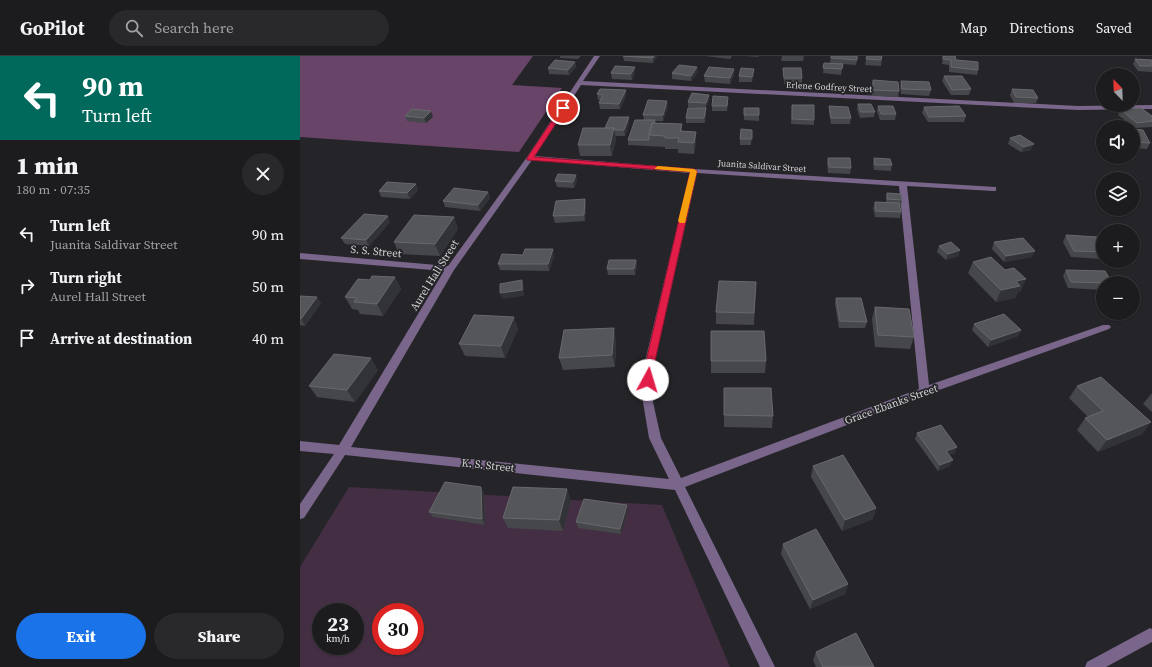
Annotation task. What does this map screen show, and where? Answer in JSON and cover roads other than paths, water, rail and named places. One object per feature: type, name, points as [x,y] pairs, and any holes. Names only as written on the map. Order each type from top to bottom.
[{"type":"street","name":"Aurel Hall Street","points":[[300,514],[342,451],[450,269],[530,158],[597,56]]},
{"type":"street","name":"Erlene Godfrey Street","points":[[580,83],[1078,108],[1152,108]]},
{"type":"street","name":"Juanita Saldivar Street","points":[[530,158],[694,171],[993,189]]},
{"type":"street","points":[[694,171],[648,370],[648,402],[655,438],[768,667]]},
{"type":"street","points":[[903,184],[924,391]]},
{"type":"street","name":"S. S. Street","points":[[300,256],[450,269]]},
{"type":"street","name":"Grace Ebanks Street","points":[[677,484],[924,391],[1106,327]]},
{"type":"street","name":"K. S. Street","points":[[300,446],[677,484]]},
{"type":"street","points":[[1092,667],[1150,636]]}]
